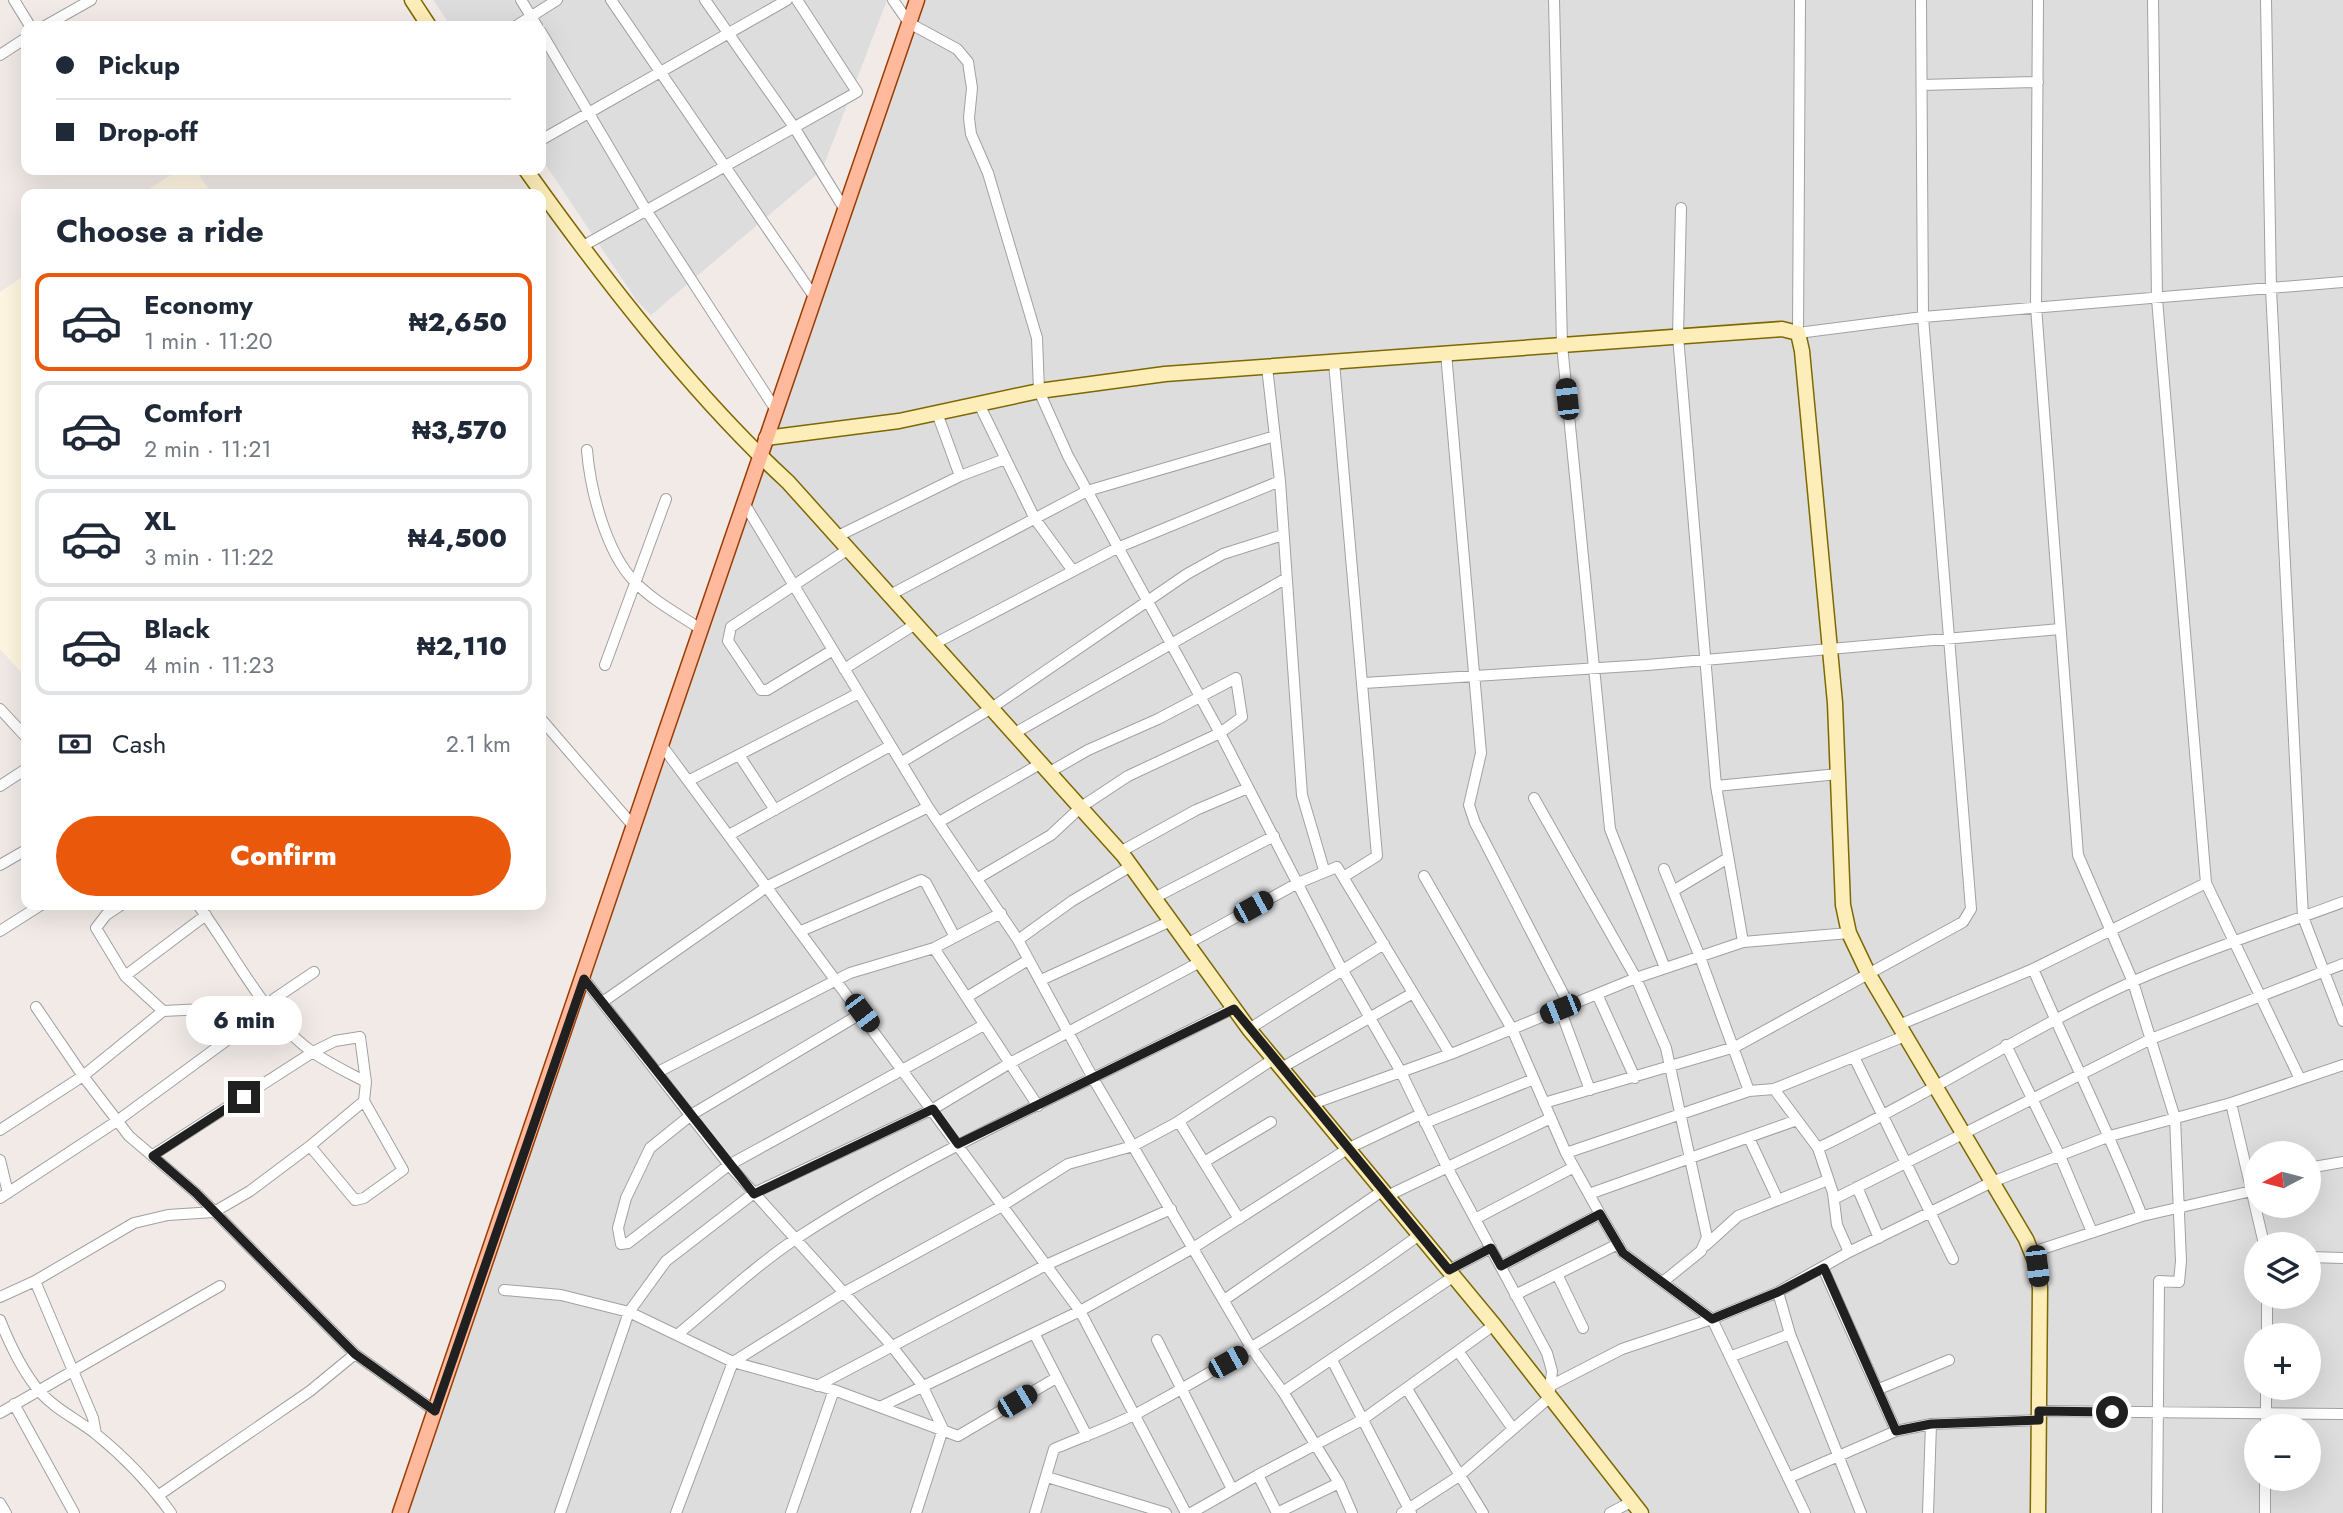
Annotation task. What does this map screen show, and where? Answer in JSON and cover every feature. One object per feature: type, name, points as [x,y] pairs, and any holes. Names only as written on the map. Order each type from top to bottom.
[{"type":"main road","points":[[400,1513],[663,747],[813,295],[917,0]]},
{"type":"street","points":[[14,0],[27,21]]},
{"type":"street","points":[[54,21],[91,0]]},
{"type":"street","points":[[412,0],[426,21]]},
{"type":"street","points":[[521,0],[534,21]]},
{"type":"street","points":[[524,21],[557,0]]},
{"type":"street","points":[[611,0],[813,295]]},
{"type":"street","points":[[705,0],[794,127],[845,210]]},
{"type":"street","points":[[546,137],[787,0]]},
{"type":"street","points":[[583,246],[857,92],[797,0]]},
{"type":"street","points":[[893,0],[909,23],[957,49],[968,62],[972,88],[969,118],[971,134],[988,173],[1037,338],[1040,391],[1117,548],[1220,733],[1343,972],[1401,1072],[1446,1165],[1547,1353],[1552,1371],[1549,1392]]},
{"type":"street","points":[[1554,0],[1562,345],[1610,829],[1665,968]]},
{"type":"street","points":[[1800,0],[1798,333],[1830,648],[1843,905],[1849,933],[1868,973],[2033,1252],[2040,1288],[2038,1513]]},
{"type":"street","points":[[1544,1103],[1672,1068],[1735,1047],[1963,922],[1971,909],[1923,317],[1921,0]]},
{"type":"street","points":[[2038,0],[2036,307],[2078,855],[2133,982],[2175,1118],[2181,1261],[2179,1282],[2159,1281],[2160,1413],[2157,1513]]},
{"type":"street","points":[[2153,0],[2157,299],[2206,883],[2300,1079]]},
{"type":"street","points":[[2266,0],[2271,289],[2304,917],[2343,1021]]},
{"type":"street","points":[[0,55],[21,41]]},
{"type":"street","points":[[546,41],[646,211],[776,410]]},
{"type":"street","points":[[1922,85],[2038,82]]},
{"type":"street","points":[[546,197],[669,354],[760,457],[788,482],[1120,852],[1249,1029],[1549,1392],[1636,1508],[1610,1513]]},
{"type":"street","points":[[1681,208],[1678,336],[1708,659],[1716,786],[1743,942]]},
{"type":"street","points":[[766,439],[937,413],[1040,391],[1166,374],[1782,329],[1798,333],[1923,317],[2343,282]]},
{"type":"street","points":[[1446,353],[1481,752],[1469,806],[1564,1007],[1590,1090]]},
{"type":"street","points":[[1335,362],[1377,856],[1345,876]]},
{"type":"street","points":[[1267,367],[1280,481],[1302,795],[1324,870]]},
{"type":"street","points":[[979,404],[1035,519],[1073,571]]},
{"type":"street","points":[[937,413],[960,477]]},
{"type":"street","points":[[888,596],[1087,491],[1275,436]]},
{"type":"street","points":[[587,450],[589,482],[621,564],[636,583],[702,630]]},
{"type":"street","points":[[836,537],[960,477],[1005,459]]},
{"type":"street","points":[[932,645],[1117,548],[1280,481]]},
{"type":"street","points":[[604,665],[666,499]]},
{"type":"street","points":[[744,503],[928,807],[1018,940],[1094,1080],[1252,1349],[1283,1392],[1339,1483],[1352,1513]]},
{"type":"street","points":[[901,762],[990,709],[1147,602],[1223,554],[1283,535]]},
{"type":"street","points":[[832,650],[767,690],[761,690],[728,641],[731,627],[848,550]]},
{"type":"street","points":[[1013,734],[1285,579]]},
{"type":"street","points":[[844,669],[914,625]]},
{"type":"street","points":[[1364,684],[1708,659],[2060,629]]},
{"type":"street","points":[[939,821],[1044,768],[1199,698],[1236,678],[1242,717],[1220,733],[1128,776],[1080,807],[1051,835],[978,878]]},
{"type":"street","points":[[688,781],[859,693]]},
{"type":"street","points":[[1,712],[21,732]]},
{"type":"street","points":[[546,725],[635,828]]},
{"type":"street","points":[[729,835],[890,746]]},
{"type":"street","points":[[663,747],[903,1068],[1080,1311],[1188,1513],[1362,1420],[1494,1325]]},
{"type":"street","points":[[739,755],[775,810]]},
{"type":"street","points":[[0,786],[21,772]]},
{"type":"street","points":[[1716,786],[1838,774]]},
{"type":"street","points":[[1120,852],[1196,810],[1248,788]]},
{"type":"street","points":[[1534,798],[1636,978],[1672,1068],[1706,1245]]},
{"type":"street","points":[[604,1001],[768,886],[928,807]]},
{"type":"street","points":[[1154,898],[1274,836]]},
{"type":"street","points":[[0,865],[21,853]]},
{"type":"street","points":[[1673,891],[1728,858]]},
{"type":"street","points":[[1018,940],[1072,901],[1131,866]]},
{"type":"street","points":[[1187,944],[1298,883],[1324,870],[1337,867],[1345,876],[1450,1054]]},
{"type":"street","points":[[1664,869],[1735,1047],[1749,1091]]},
{"type":"street","points":[[1424,876],[1512,1029],[1566,1153],[1623,1253],[1712,1319],[1805,1513]]},
{"type":"street","points":[[801,931],[921,880],[926,883],[955,937]]},
{"type":"street","points":[[1566,1153],[1749,1091],[1774,1089],[1854,1057],[2206,883]]},
{"type":"street","points":[[1818,1148],[1885,1116],[2006,1045],[2133,982],[2233,941],[2343,902]]},
{"type":"street","points":[[0,931],[33,910]]},
{"type":"street","points":[[114,910],[96,928],[125,975],[163,1011]]},
{"type":"street","points":[[202,910],[267,1006],[313,1052],[366,1082]]},
{"type":"street","points":[[658,1072],[837,979],[880,962],[934,948],[1002,914]]},
{"type":"street","points":[[125,975],[206,915]]},
{"type":"street","points":[[1041,980],[1171,921]]},
{"type":"street","points":[[1312,1104],[1450,1054],[1636,978],[1743,942],[1849,933]]},
{"type":"street","points":[[1249,1029],[1384,944]]},
{"type":"street","points":[[934,948],[1038,1106]]},
{"type":"street","points":[[967,997],[1028,960]]},
{"type":"street","points":[[561,1513],[629,1312],[666,1261],[754,1194],[933,1109],[1068,1031],[1200,962]]},
{"type":"street","points":[[1834,1199],[1964,1135],[2032,1097],[2151,1040],[2343,964]]},
{"type":"street","points":[[2034,969],[2079,1074],[2110,1136],[2142,1216]]},
{"type":"street","points":[[0,1160],[4,1196],[117,1121],[249,1024],[267,1006],[314,972]]},
{"type":"street","points":[[584,979],[604,1001],[729,1165],[845,1292],[922,1385],[943,1429],[916,1513]]},
{"type":"street","points":[[676,1513],[733,1362],[845,1292],[1002,1206],[1068,1164],[1133,1146],[1279,1063],[1371,1019],[1413,993]]},
{"type":"street","points":[[1597,994],[1635,1078]]},
{"type":"street","points":[[0,1130],[83,1076],[163,1011],[267,1006]]},
{"type":"street","points":[[36,1007],[117,1121],[214,1212],[355,1354],[435,1411]]},
{"type":"street","points":[[677,1335],[795,1239],[958,1144],[1094,1080],[1234,1009]]},
{"type":"street","points":[[862,1013],[691,1115],[650,1148],[626,1198],[618,1228],[621,1244],[628,1243],[729,1165],[984,1025]]},
{"type":"street","points":[[153,1156],[313,1052],[335,1041],[360,1037],[366,1082],[364,1101],[403,1170],[364,1198],[355,1200],[310,1146]]},
{"type":"street","points":[[2006,1045],[2060,1156],[2091,1232]]},
{"type":"street","points":[[1854,1057],[1953,1258]]},
{"type":"street","points":[[1332,1360],[1408,1512],[1459,1476],[1513,1429],[1549,1392],[1622,1349],[1712,1319],[1778,1292],[1849,1252],[1992,1182],[2110,1136],[2231,1103],[2343,1065]]},
{"type":"street","points":[[880,1407],[922,1385],[1035,1335],[1080,1311],[1193,1248],[1349,1147],[1534,1079]]},
{"type":"street","points":[[1774,1089],[1818,1148],[1834,1199],[1837,1225],[1849,1252]]},
{"type":"street","points":[[0,1297],[35,1281],[134,1223],[167,1215],[214,1212],[250,1191],[364,1101]]},
{"type":"street","points":[[2231,1103],[2244,1153]]},
{"type":"street","points":[[1224,1300],[1385,1193],[1550,1118]]},
{"type":"street","points":[[1589,1194],[1797,1120]]},
{"type":"street","points":[[1204,1162],[1271,1122]]},
{"type":"street","points":[[1176,1123],[1239,1219]]},
{"type":"street","points":[[1749,1138],[1777,1198]]},
{"type":"street","points":[[2321,1165],[2343,1161]]},
{"type":"street","points":[[1475,1219],[1574,1167]]},
{"type":"street","points":[[1664,1281],[1738,1216],[1777,1198],[1828,1180]]},
{"type":"street","points":[[1857,1188],[1879,1238]]},
{"type":"street","points":[[2033,1252],[2142,1216],[2244,1193]]},
{"type":"street","points":[[817,1386],[1046,1265],[1171,1209]]},
{"type":"street","points":[[1501,1266],[1600,1214]]},
{"type":"street","points":[[1035,1513],[1054,1449],[1135,1414],[1252,1349],[1333,1298],[1418,1236]]},
{"type":"street","points":[[1516,1295],[1618,1244]]},
{"type":"street","points":[[1283,1392],[1332,1360],[1451,1273],[1491,1248]]},
{"type":"street","points":[[2321,1257],[2343,1258]]},
{"type":"street","points":[[1824,1268],[1896,1431]]},
{"type":"street","points":[[1557,1274],[1583,1328]]},
{"type":"street","points":[[35,1281],[93,1418],[96,1434]]},
{"type":"street","points":[[0,1413],[72,1369],[131,1339],[220,1286]]},
{"type":"street","points":[[505,1290],[561,1295],[629,1312],[733,1362],[834,1390],[958,1436],[1056,1378]]},
{"type":"street","points":[[1778,1292],[1790,1334],[1861,1513]]},
{"type":"street","points":[[0,1320],[25,1371],[39,1391],[57,1409],[96,1434],[159,1495],[171,1513]]},
{"type":"street","points":[[1732,1356],[1790,1334]]},
{"type":"street","points":[[1035,1335],[1087,1436]]},
{"type":"street","points":[[1157,1340],[1232,1489]]},
{"type":"street","points":[[1458,1352],[1513,1429]]},
{"type":"street","points":[[159,1495],[310,1391],[355,1354]]},
{"type":"street","points":[[1879,1389],[1949,1360]]},
{"type":"street","points":[[1407,1389],[1483,1513]]},
{"type":"street","points":[[791,1513],[834,1390]]},
{"type":"street","points":[[2266,1400],[2266,1412]]},
{"type":"street","points":[[14,1405],[74,1513]]},
{"type":"street","points":[[1788,1478],[1896,1431],[1931,1424],[2039,1415],[2266,1412],[2343,1414]]},
{"type":"street","points":[[1928,1513],[1931,1424]]},
{"type":"street","points":[[1258,1475],[1277,1513],[1339,1483]]},
{"type":"street","points":[[1046,1477],[1162,1512]]},
{"type":"street","points":[[2265,1491],[2265,1513]]},
{"type":"street","points":[[0,1503],[6,1513]]},
{"type":"shaded area","points":[[433,0],[887,0],[822,170],[651,315],[637,301],[546,165],[546,21],[448,21]]},
{"type":"shaded area","points":[[925,0],[2343,0],[2343,1513],[407,1513]]},
{"type":"shaded area","points":[[170,175],[199,175],[208,189],[150,189]]},
{"type":"shaded area","points":[[21,277],[21,672],[0,649],[0,292]]},
{"type":"route","points":[[244,1097],[153,1156],[196,1193],[355,1354],[435,1411],[584,979],[754,1194],[933,1109],[958,1144],[1094,1080],[1234,1009],[1349,1147],[1418,1236],[1449,1270],[1491,1248],[1501,1266],[1600,1214],[1623,1253],[1712,1319],[1778,1292],[1824,1268],[1896,1431],[1931,1424],[2039,1420],[2039,1411],[2112,1412]]}]
